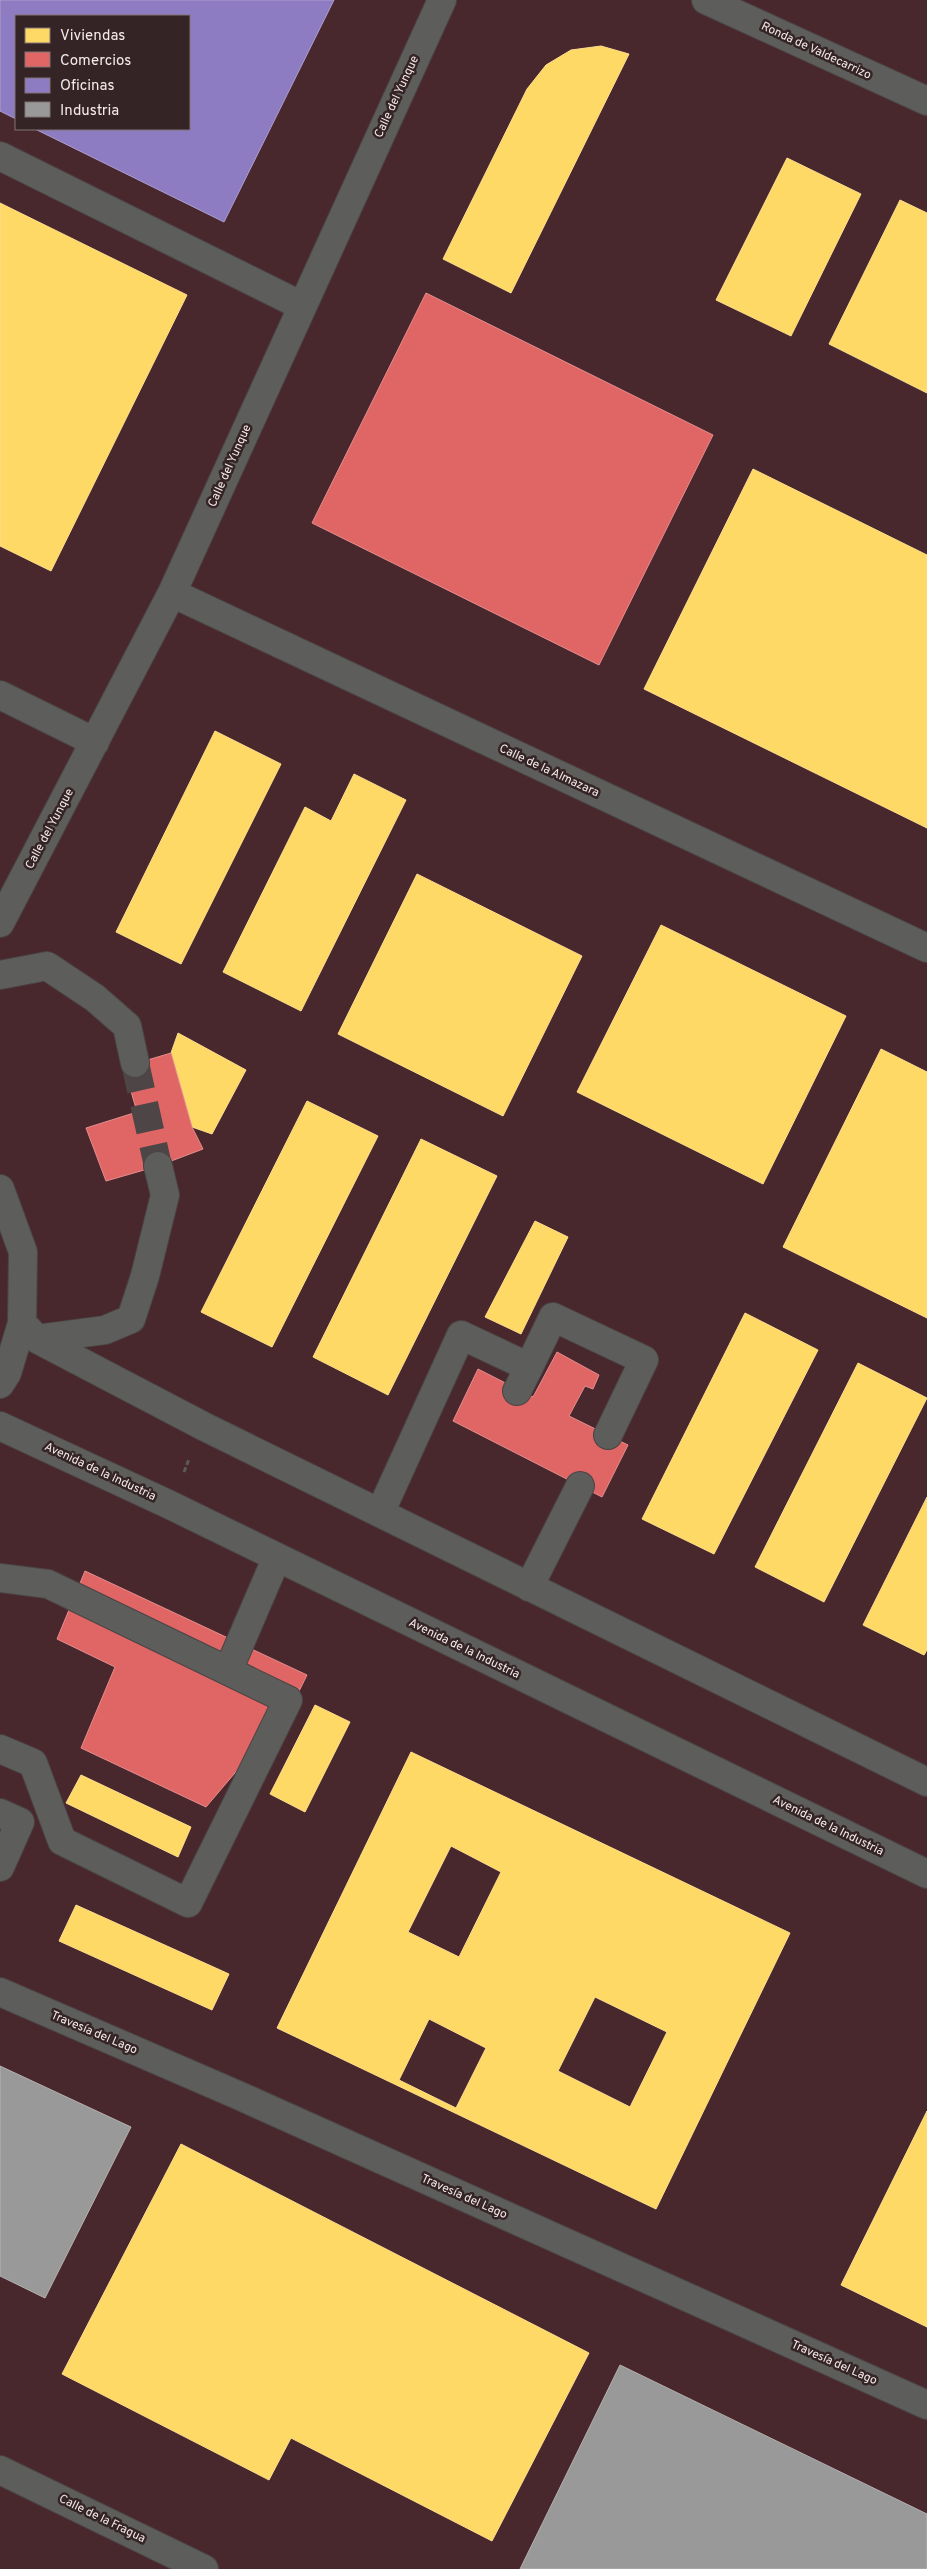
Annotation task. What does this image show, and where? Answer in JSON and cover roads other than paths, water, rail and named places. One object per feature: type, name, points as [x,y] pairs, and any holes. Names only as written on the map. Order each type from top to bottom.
[{"type":"street","name":"Calle del Yunque","points":[[0,923],[172,594],[442,0]]},
{"type":"street","name":"Ronda de Valdecarrizo","points":[[706,0],[927,101]]},
{"type":"street","points":[[0,156],[302,306]]},
{"type":"street","name":"Calle de la Almazara","points":[[172,594],[927,948]]},
{"type":"street","points":[[0,695],[95,742]]},
{"type":"street","points":[[0,975],[47,966],[95,998],[127,1026],[135,1063]]},
{"type":"street","points":[[30,1331],[105,1330],[130,1319],[145,1276],[165,1195],[158,1166]]},
{"type":"street","points":[[0,1189],[22,1252],[30,1331],[0,1384]]},
{"type":"street","points":[[517,1391],[553,1317],[644,1360],[608,1435]]},
{"type":"street","points":[[30,1331],[205,1427],[927,1782]]},
{"type":"street","points":[[380,1514],[461,1335],[529,1367]]},
{"type":"street","name":"Avenida de la Industria","points":[[0,1426],[168,1504],[927,1874]]},
{"type":"street","points":[[529,1587],[580,1486]]},
{"type":"street","points":[[228,1671],[277,1557]]},
{"type":"street","points":[[0,1578],[48,1584],[288,1700],[188,1903],[62,1841],[33,1763],[0,1749]]},
{"type":"street","points":[[0,1813],[20,1822],[0,1867]]},
{"type":"street","name":"Travesía del Lago","points":[[0,1992],[249,2100],[927,2404]]},
{"type":"street","name":"Calle de la Fragua","points":[[0,2470],[204,2569]]},
{"type":"tunnel","points":[[135,1063],[158,1166]]}]
